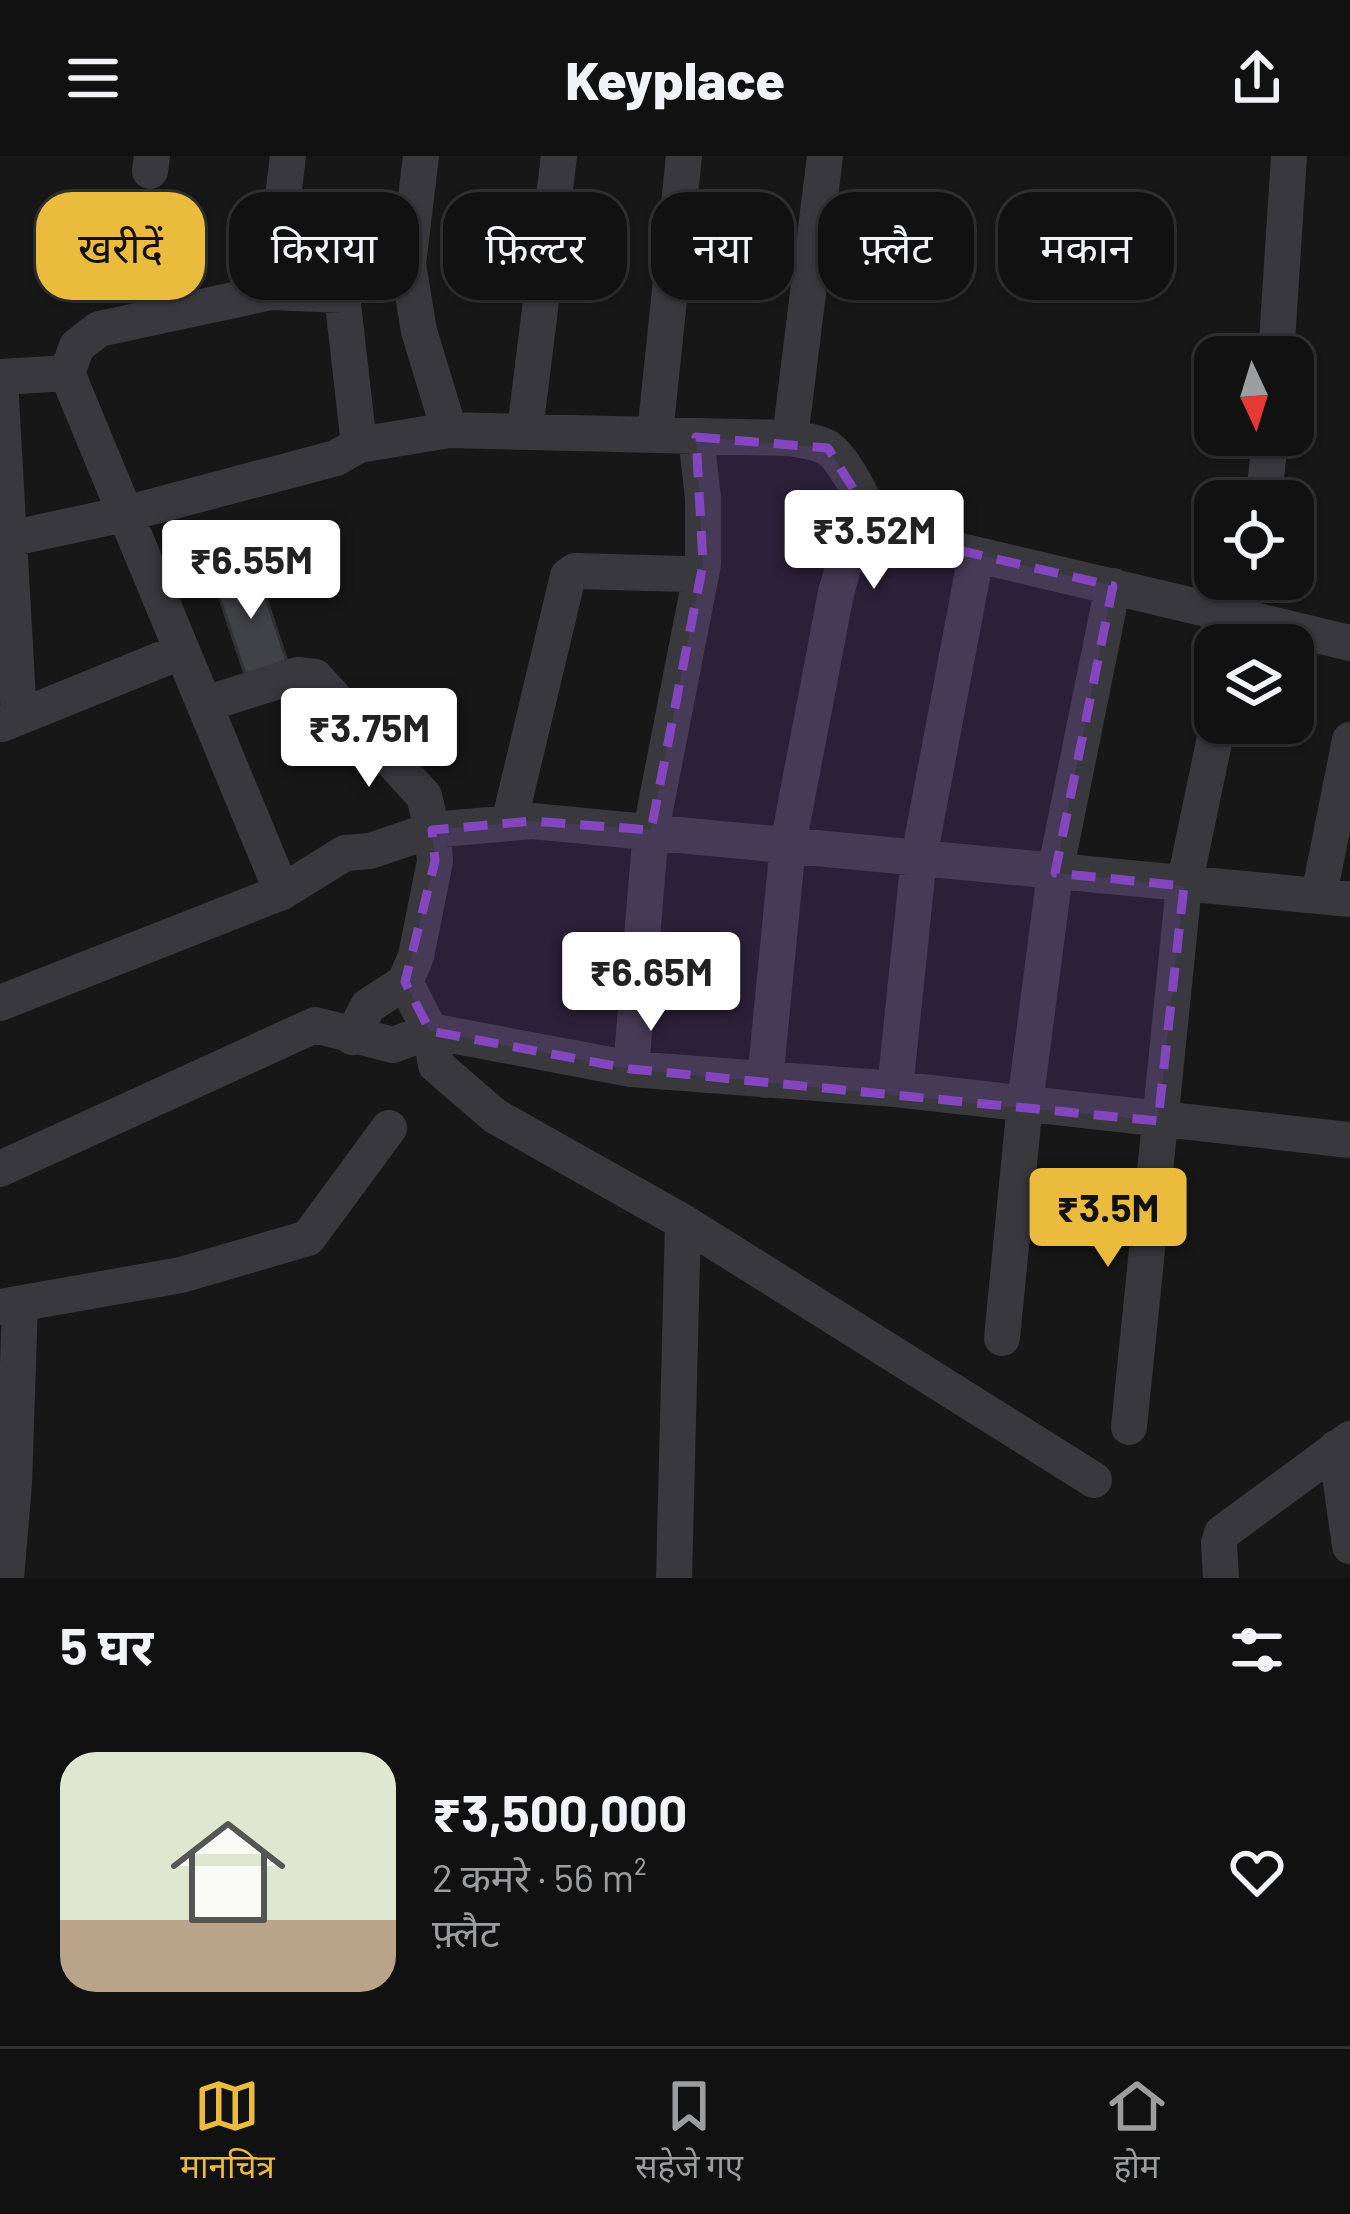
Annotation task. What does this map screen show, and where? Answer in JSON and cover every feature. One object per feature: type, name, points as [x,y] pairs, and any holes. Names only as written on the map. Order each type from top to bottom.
[{"type":"street","points":[[284,192],[288,156]]},
{"type":"street","points":[[421,156],[408,264],[419,331],[449,430]]},
{"type":"street","points":[[525,430],[559,156]]},
{"type":"street","points":[[656,434],[684,156]]},
{"type":"street","points":[[790,438],[825,156]]},
{"type":"street","points":[[1277,336],[1289,156]]},
{"type":"street","points":[[234,300],[99,329],[77,346],[67,373],[282,892]]},
{"type":"street","points":[[343,300],[358,445]]},
{"type":"street","points":[[67,373],[0,378],[9,538],[10,721],[182,650]]},
{"type":"street","points":[[9,538],[125,514],[336,458],[358,445],[449,430],[790,438],[828,448],[840,460],[880,532]]},
{"type":"street","points":[[631,1069],[651,830],[704,564],[696,437]]},
{"type":"street","points":[[764,1080],[788,844],[845,562],[856,539],[880,532],[1113,586],[1218,624]]},
{"type":"street","points":[[895,1089],[920,857],[976,556]]},
{"type":"street","points":[[509,823],[568,576],[590,571],[686,574],[704,564]]},
{"type":"street","points":[[1002,1338],[1025,1103],[1055,873],[1113,586]]},
{"type":"street","points":[[1314,639],[1350,643]]},
{"type":"street","points":[[205,704],[298,675],[315,677],[424,796],[435,861],[416,956],[405,982],[368,1006],[352,1037]]},
{"type":"street","points":[[0,1003],[282,892],[345,853],[370,851],[432,830],[532,821],[1334,897],[1350,740]]},
{"type":"street","points":[[1129,1426],[1184,886],[1214,744]]},
{"type":"street","points":[[405,982],[430,1031],[436,1065],[495,1116],[683,1222],[1094,1480]]},
{"type":"street","points":[[0,1169],[314,1025],[393,1045],[430,1031],[631,1069],[895,1089],[1350,1140]]},
{"type":"street","points":[[5,1578],[14,1484],[10,1306],[181,1275],[308,1238],[389,1128]]},
{"type":"street","points":[[674,1578],[683,1222]]},
{"type":"street","points":[[1343,1443],[1350,1546]]},
{"type":"street","points":[[1221,1578],[1222,1532],[1343,1443]]},
{"type":"highlighted area","points":[[696,437],[828,448],[880,532],[1113,586],[1055,873],[1184,886],[1158,1121],[631,1069],[430,1031],[405,982],[435,861],[432,830],[532,821],[651,830],[703,564]]},
{"type":"building","points":[[257,571],[287,661],[245,674],[215,584]]}]
